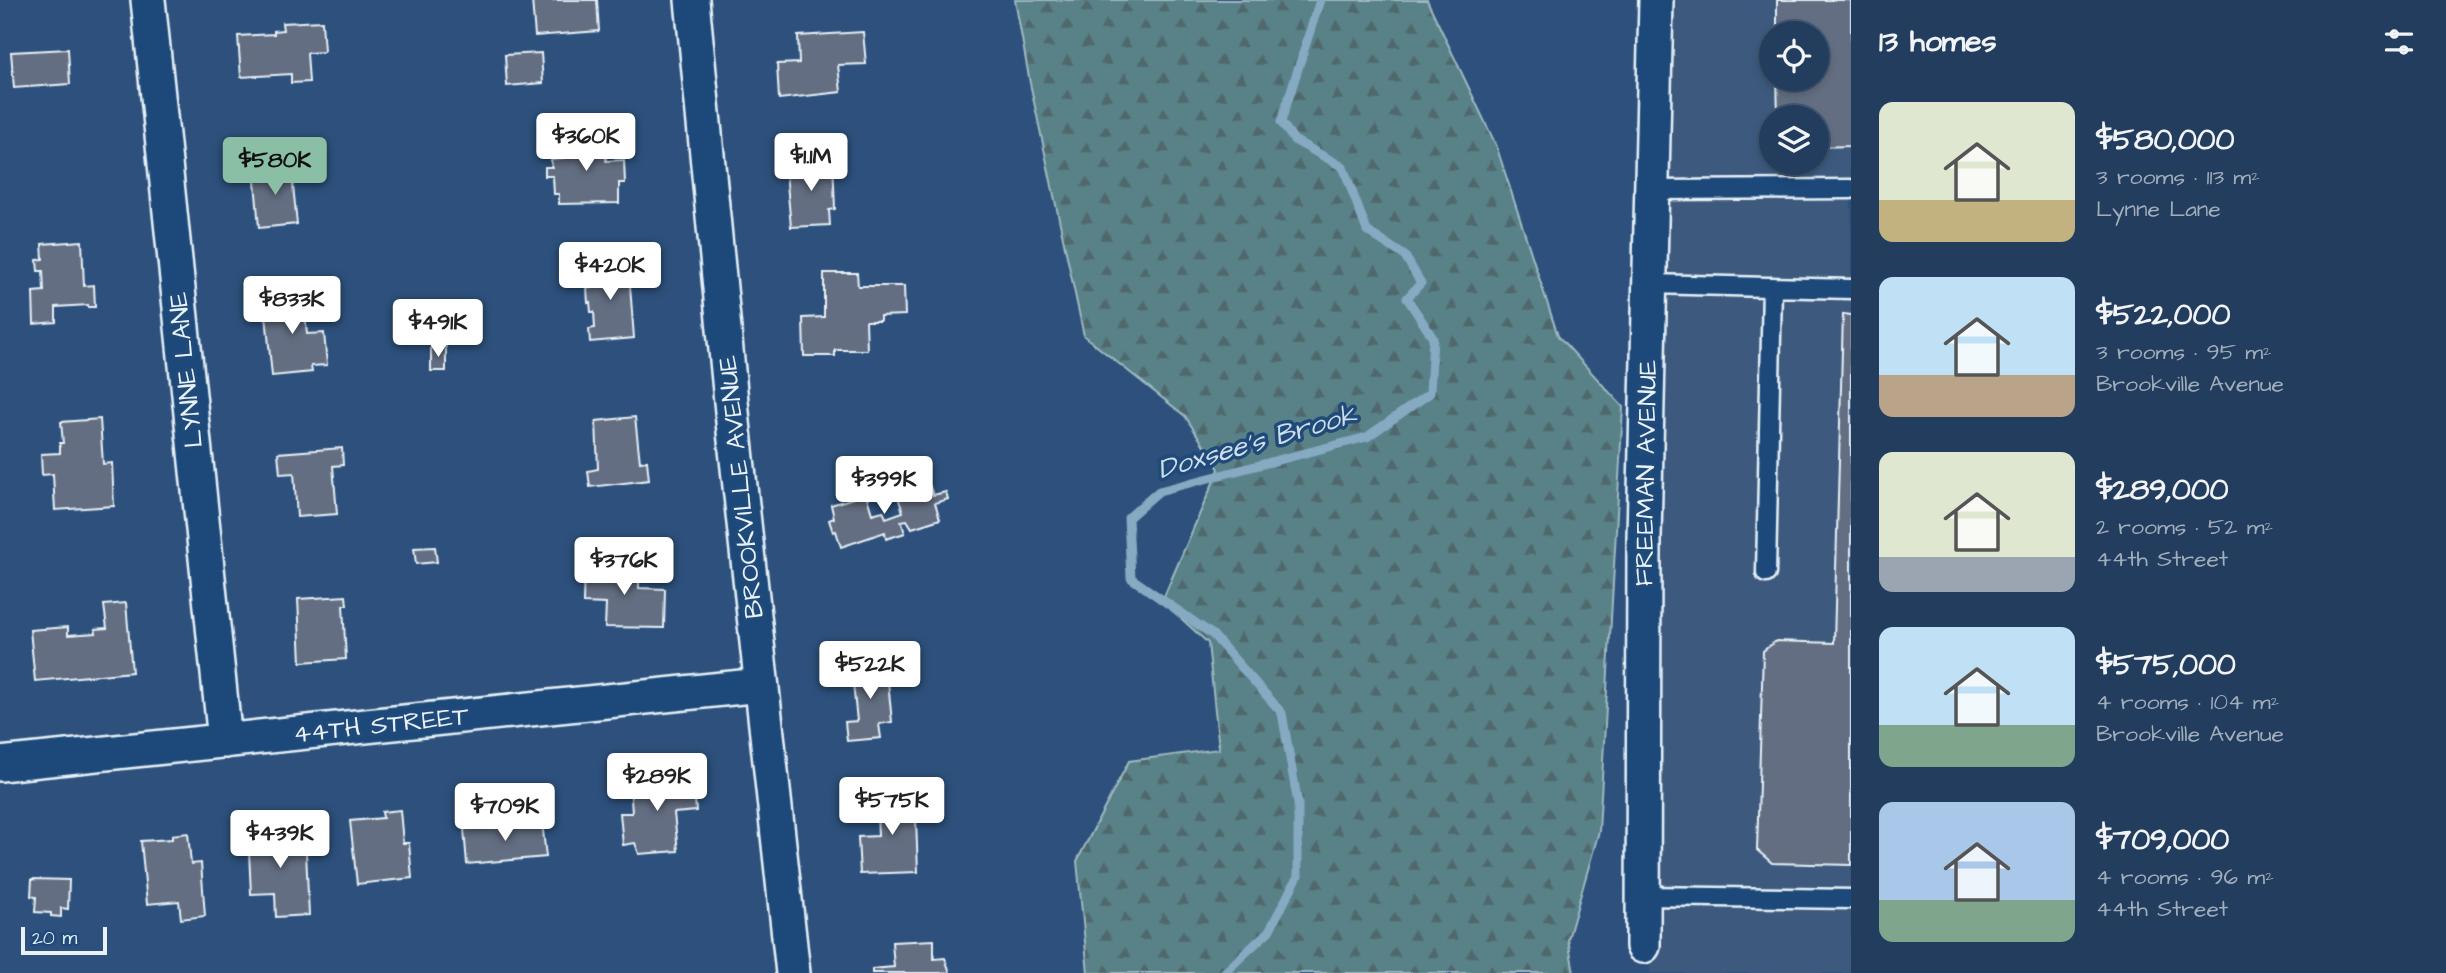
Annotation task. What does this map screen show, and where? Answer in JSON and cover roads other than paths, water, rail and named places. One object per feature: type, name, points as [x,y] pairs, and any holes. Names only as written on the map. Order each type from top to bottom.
[{"type":"street","name":"LYNNE LANE","points":[[148,0],[225,741]]},
{"type":"street","name":"BROOKVILLE AVENUE","points":[[692,0],[793,973]]},
{"type":"street","name":"FREEMAN AVENUE","points":[[1643,946],[1644,537],[1656,0]]},
{"type":"street","name":"44TH STREET","points":[[0,764],[761,685]]},
{"type":"lane","points":[[1652,190],[1851,189]]},
{"type":"lane","points":[[1650,284],[1851,289]]},
{"type":"lane","points":[[1766,573],[1772,287]]},
{"type":"lane","points":[[1643,896],[1851,899]]},
{"type":"waterway","name":"Doxsee's Brook","points":[[1224,973],[1269,931],[1298,876],[1298,804],[1282,713],[1213,635],[1131,578],[1128,518],[1159,491],[1367,437],[1430,393],[1433,338],[1407,298],[1421,283],[1405,256],[1367,231],[1343,167],[1294,140],[1281,122],[1320,0]]}]
